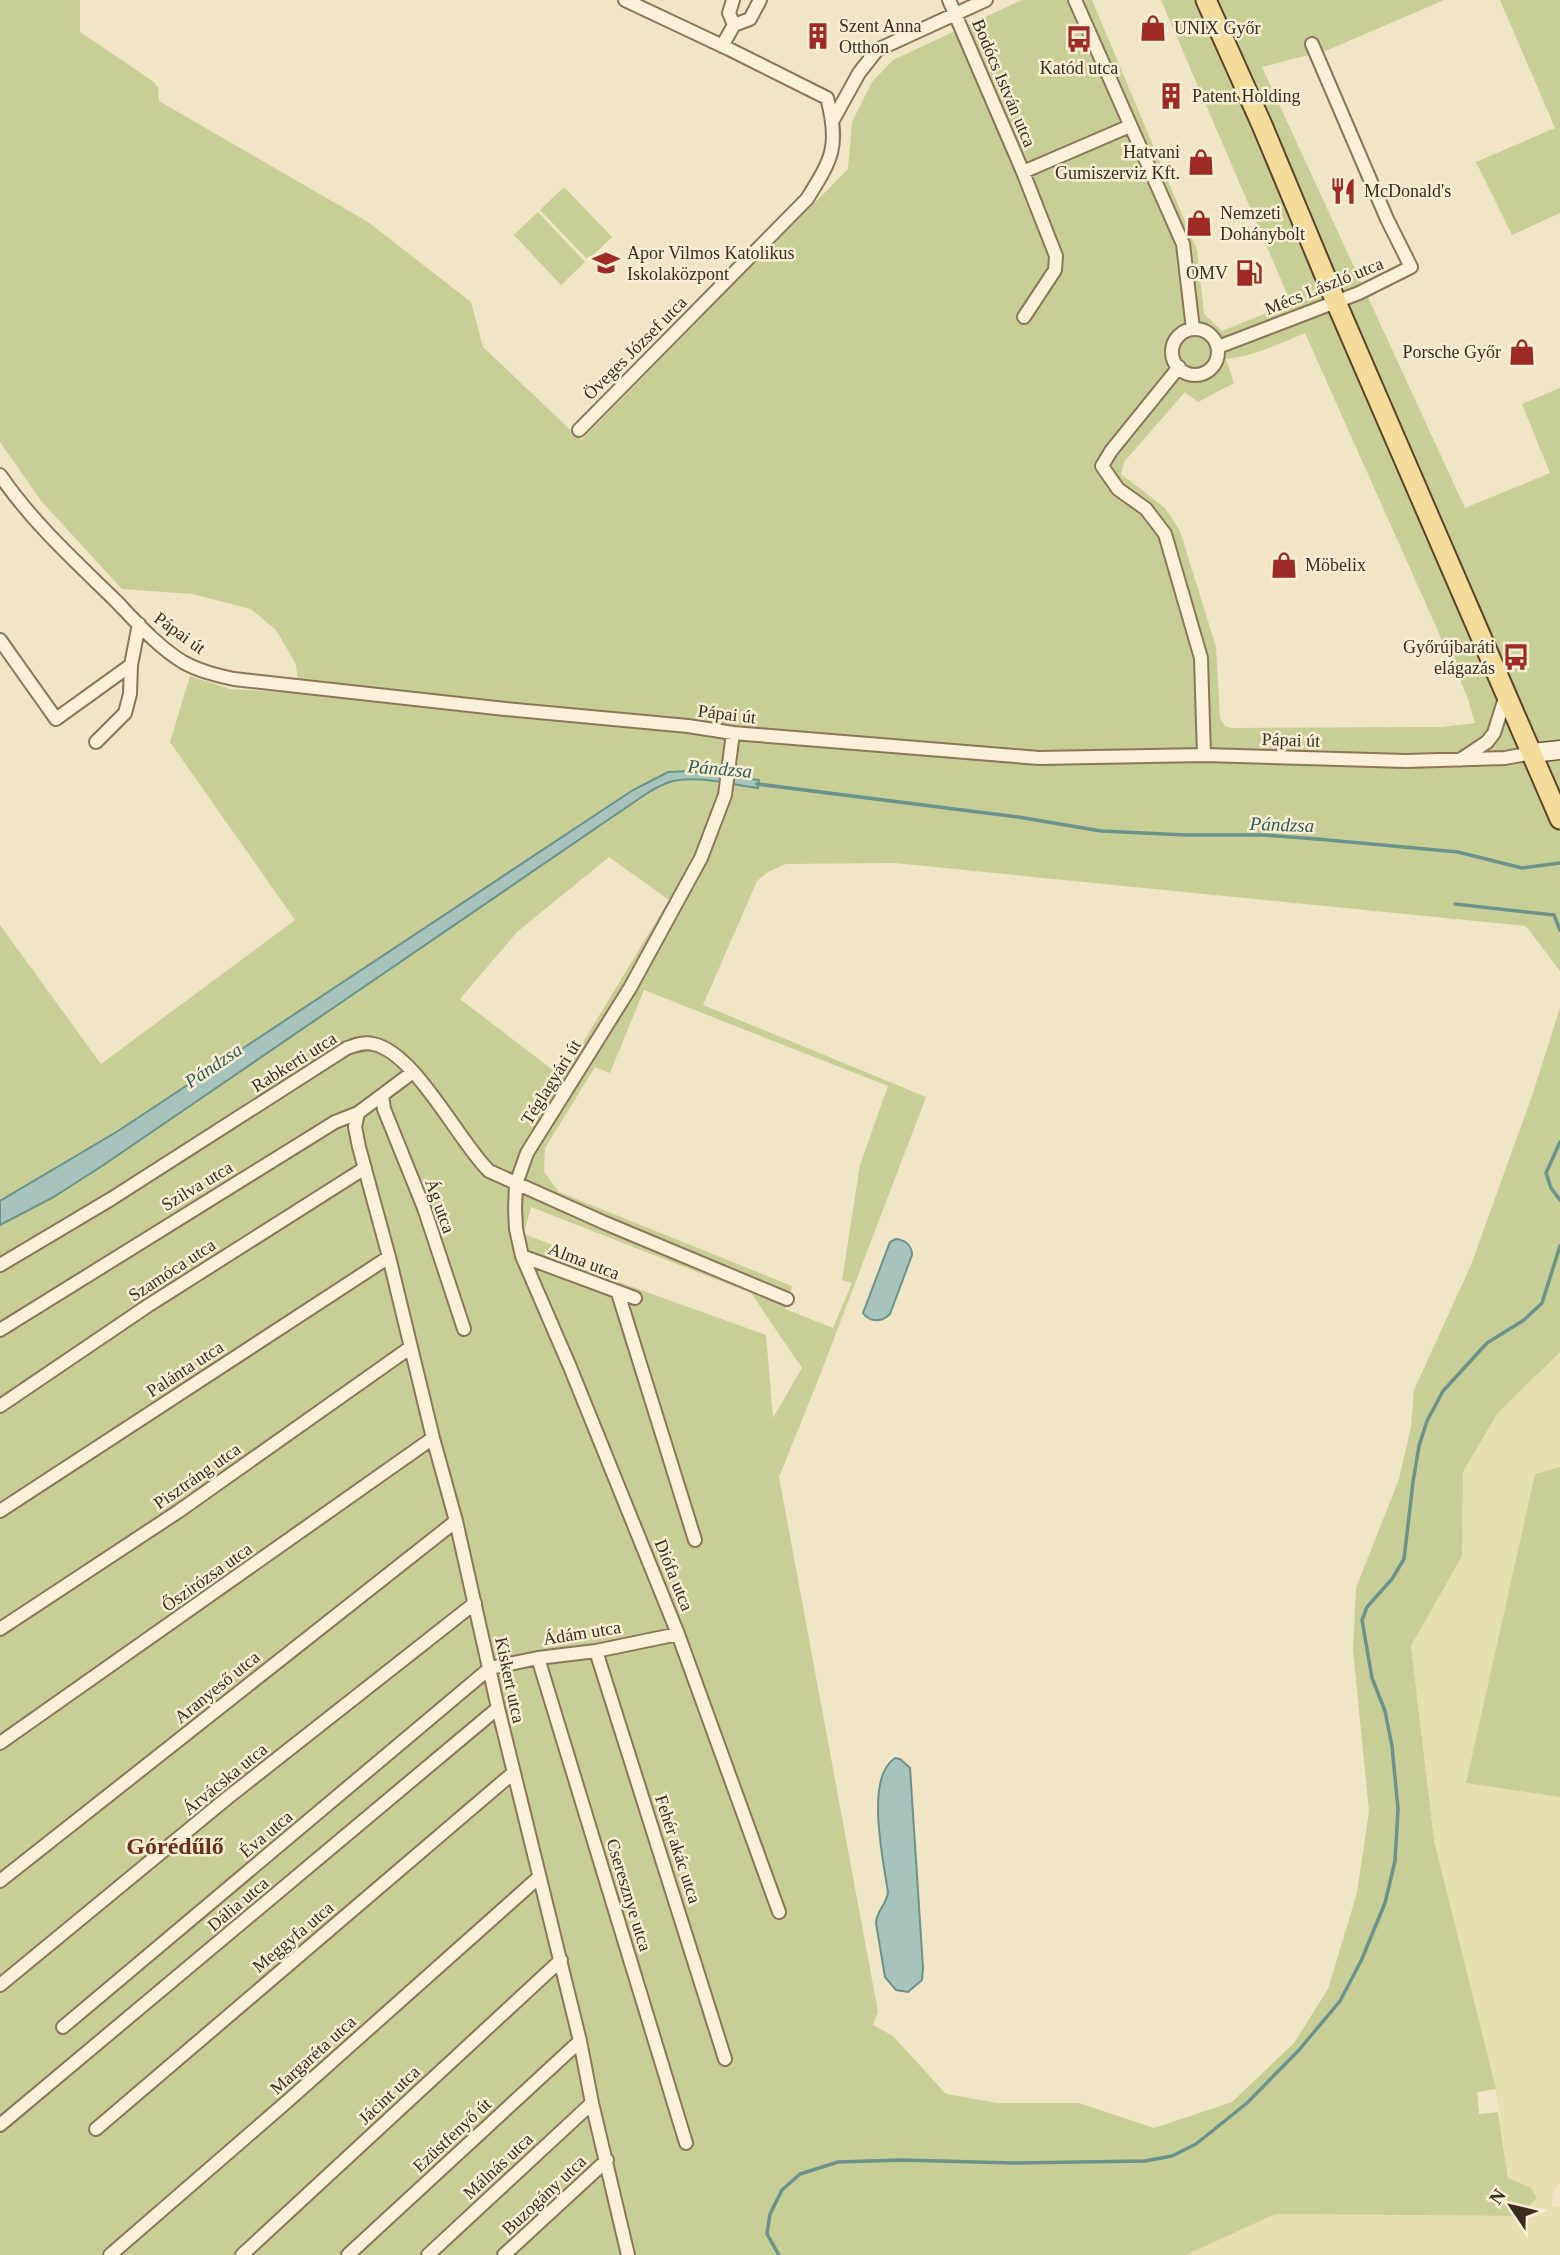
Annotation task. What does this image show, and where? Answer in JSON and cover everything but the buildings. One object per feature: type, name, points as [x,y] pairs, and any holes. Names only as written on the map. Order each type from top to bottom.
[{"type":"main road","points":[[1206,0],[1560,818]]},
{"type":"street","points":[[625,0],[827,98],[833,120]]},
{"type":"street","points":[[733,0],[729,13],[734,25]]},
{"type":"street","points":[[722,46],[734,25],[750,19],[760,0]]},
{"type":"street","name":"Bodócs István utca","points":[[949,0],[1056,256],[1055,270],[1024,317]]},
{"type":"street","points":[[833,120],[859,73],[877,50],[986,0]]},
{"type":"street","points":[[1075,0],[1183,244],[1193,329]]},
{"type":"street","name":"Mécs László utca","points":[[1218,347],[1336,302],[1384,282],[1411,267],[1387,219],[1312,44]]},
{"type":"street","name":"Öveges József utca","points":[[579,430],[807,199],[829,163],[835,138],[833,120]]},
{"type":"street","points":[[1023,172],[1130,127]]},
{"type":"street","points":[[1193,329],[1209,334],[1218,347],[1216,362],[1204,372],[1190,374],[1179,367],[1173,353],[1179,335],[1193,329]]},
{"type":"street","points":[[1179,367],[1111,451],[1102,466],[1118,489],[1146,509],[1165,534],[1201,658],[1204,755]]},
{"type":"street","name":"Pápai út","points":[[0,475],[49,534],[139,624],[183,661],[206,672],[234,679],[688,726],[733,733],[1039,758],[1204,755],[1460,761],[1532,753]]},
{"type":"street","points":[[96,742],[125,713],[139,624]]},
{"type":"street","points":[[0,640],[56,719],[131,665]]},
{"type":"street","points":[[1460,761],[1487,742],[1494,733],[1506,695]]},
{"type":"street","name":"Téglagyári út","points":[[516,1184],[527,1153],[630,988],[701,858],[724,795],[733,733]]},
{"type":"street","points":[[1532,753],[1560,750]]},
{"type":"street","name":"Rabkerti utca","points":[[0,1265],[111,1199],[347,1048],[359,1044],[371,1043],[393,1053],[413,1072],[449,1116],[478,1161],[489,1171],[516,1184]]},
{"type":"street","name":"Szilva utca","points":[[0,1330],[335,1122],[358,1113],[413,1072]]},
{"type":"street","name":"Ág utca","points":[[382,1096],[384,1109],[424,1208],[464,1329]]},
{"type":"street","name":"Kiskert utca","points":[[358,1113],[355,1127],[456,1521],[628,2255]]},
{"type":"street","name":"Szamóca utca","points":[[0,1406],[149,1306],[365,1168]]},
{"type":"street","points":[[522,1256],[516,1229],[516,1184],[787,1299]]},
{"type":"street","name":"Alma utca","points":[[522,1256],[635,1298]]},
{"type":"street","name":"Diófa utca","points":[[522,1256],[678,1633],[779,1912]]},
{"type":"street","name":"Palánta utca","points":[[0,1511],[389,1257]]},
{"type":"street","points":[[618,1293],[695,1540]]},
{"type":"street","name":"Pisztráng utca","points":[[0,1629],[178,1511],[411,1347]]},
{"type":"street","name":"Őszirózsa utca","points":[[0,1743],[433,1438]]},
{"type":"street","name":"Aranyeső utca","points":[[0,1881],[456,1521]]},
{"type":"street","name":"Árvácska utca","points":[[0,1985],[226,1799],[475,1603]]},
{"type":"street","name":"Ádám utca","points":[[490,1668],[538,1658],[596,1651],[678,1633]]},
{"type":"street","name":"Fehér akác utca","points":[[596,1651],[725,2059]]},
{"type":"street","name":"Cseresznye utca","points":[[538,1658],[687,2143]]},
{"type":"street","name":"Éva utca","points":[[63,2027],[490,1668]]},
{"type":"street","name":"Dália utca","points":[[0,2125],[498,1708]]},
{"type":"street","name":"Meggyfa utca","points":[[96,2129],[513,1773]]},
{"type":"street","name":"Margaréta utca","points":[[110,2255],[538,1878]]},
{"type":"street","name":"Jácint utca","points":[[242,2255],[561,1960]]},
{"type":"street","name":"Ezüstfenyő út","points":[[348,2255],[580,2041]]},
{"type":"street","name":"Málnás utca","points":[[428,2255],[592,2103]]},
{"type":"street","name":"Buzogány utca","points":[[504,2255],[607,2160]]},
{"type":"shaded area","points":[[1560,1352],[1560,1467],[1535,1474],[1466,1783],[1560,1797],[1560,2182],[1554,2191],[1551,2207],[1560,2206],[1560,2255],[1186,2255],[1275,2214],[1517,2216],[1531,2188],[1508,2178],[1496,2089],[1434,1840],[1411,1646],[1462,1556],[1463,1472],[1497,1414]]},
{"type":"green space","points":[[0,0],[80,0],[80,32],[154,82],[158,86],[159,101],[368,222],[471,302],[483,347],[581,440],[848,169],[852,122],[872,82],[893,60],[1022,0],[1092,0],[1197,250],[1204,314],[1222,331],[1291,303],[1161,0],[1444,0],[1328,50],[1262,67],[1465,508],[1550,473],[1522,404],[1560,388],[1560,971],[1526,926],[894,863],[786,864],[768,872],[757,881],[703,1005],[926,1097],[779,1477],[878,2012],[873,2025],[893,2036],[946,2094],[997,2103],[1079,2103],[1154,2128],[1232,2102],[1294,2043],[1328,1989],[1357,1893],[1369,1811],[1353,1650],[1356,1588],[1399,1479],[1411,1427],[1414,1390],[1471,1265],[1532,1096],[1560,1008],[1560,1352],[1497,1414],[1463,1472],[1462,1556],[1411,1646],[1434,1840],[1496,2089],[1477,2092],[1479,2114],[1498,2112],[1508,2178],[1531,2188],[1537,2198],[1518,2216],[1275,2214],[1186,2255],[0,2255],[0,1225],[52,1198],[102,1166],[643,796],[673,781],[694,779],[668,772],[633,790],[118,1131],[0,1201],[0,925],[101,1064],[295,920],[170,742],[190,676],[230,689],[299,693],[296,664],[276,630],[251,609],[192,594],[122,589],[42,502],[0,442]],"holes":[[[1305,333],[1467,696],[1475,723],[1442,727],[1231,728],[1225,726],[1220,718],[1216,647],[1180,531],[1165,508],[1121,474],[1124,462],[1185,392],[1198,402],[1234,383],[1226,359],[1256,352]],[[609,857],[669,900],[562,1077],[460,999],[517,932]],[[644,990],[888,1086],[860,1165],[842,1280],[852,1283],[833,1328],[785,1309],[792,1286],[559,1192],[544,1172],[545,1148],[595,1067],[610,1073]],[[531,1207],[751,1293],[802,1368],[773,1418],[766,1335],[549,1257],[553,1245],[524,1234]]]},
{"type":"green space","points":[[1500,0],[1560,0],[1560,213],[1512,235],[1476,162],[1555,128]]},
{"type":"green space","points":[[564,187],[612,237],[588,260],[540,210]]},
{"type":"green space","points":[[538,212],[585,262],[561,285],[514,235]]},
{"type":"green space","points":[[1560,1467],[1560,1797],[1466,1783],[1535,1474]]},
{"type":"water","points":[[689,771],[759,780],[758,788],[683,779],[654,789],[102,1166],[52,1198],[0,1225],[0,1201],[118,1131],[633,790],[668,772]]},
{"type":"water","points":[[896,1239],[911,1248],[912,1255],[890,1314],[880,1320],[873,1320],[863,1313],[890,1242]]},
{"type":"water","points":[[895,1758],[910,1768],[923,1968],[922,1980],[908,1992],[896,1990],[885,1977],[876,1923],[888,1893],[878,1821],[880,1783],[886,1768]]},
{"type":"waterway","name":"Pándzsa","points":[[757,784],[1018,817],[1101,831],[1317,839],[1458,852],[1522,868],[1560,863]]},
{"type":"waterway","points":[[1455,904],[1554,915],[1560,930]]},
{"type":"waterway","points":[[1560,1142],[1546,1173],[1551,1188],[1560,1200]]},
{"type":"waterway","points":[[779,2255],[767,2234],[770,2214],[782,2190],[800,2174],[838,2162],[1145,2161],[1172,2156],[1196,2144],[1247,2103],[1299,2050],[1340,2001],[1361,1961],[1385,1903],[1395,1861],[1398,1809],[1392,1746],[1385,1711],[1372,1678],[1362,1620],[1367,1607],[1392,1579],[1404,1559],[1413,1482],[1419,1446],[1427,1421],[1443,1391],[1487,1343],[1524,1320],[1542,1303],[1560,1246]]},
{"type":"place","name":"UNIX Győr","points":[[1153,28]]},
{"type":"place","name":"Szent Anna Otthon","points":[[818,36]]},
{"type":"place","name":"Katód utca","points":[[1079,39]]},
{"type":"place","name":"Patent Holding","points":[[1171,96]]},
{"type":"place","name":"Hatvani Gumiszerviz Kft.","points":[[1201,162]]},
{"type":"place","name":"McDonald's","points":[[1343,191]]},
{"type":"place","name":"Nemzeti Dohánybolt","points":[[1199,223]]},
{"type":"place","name":"Apor Vilmos Katolikus Iskolaközpont","points":[[606,263]]},
{"type":"place","name":"OMV","points":[[1249,273]]},
{"type":"place","name":"Porsche Győr","points":[[1522,352]]},
{"type":"place","name":"Möbelix","points":[[1284,565]]},
{"type":"place","name":"Győrújbaráti elágazás","points":[[1516,657]]},
{"type":"district","name":"Górédűlő","points":[[175,1846]]}]
